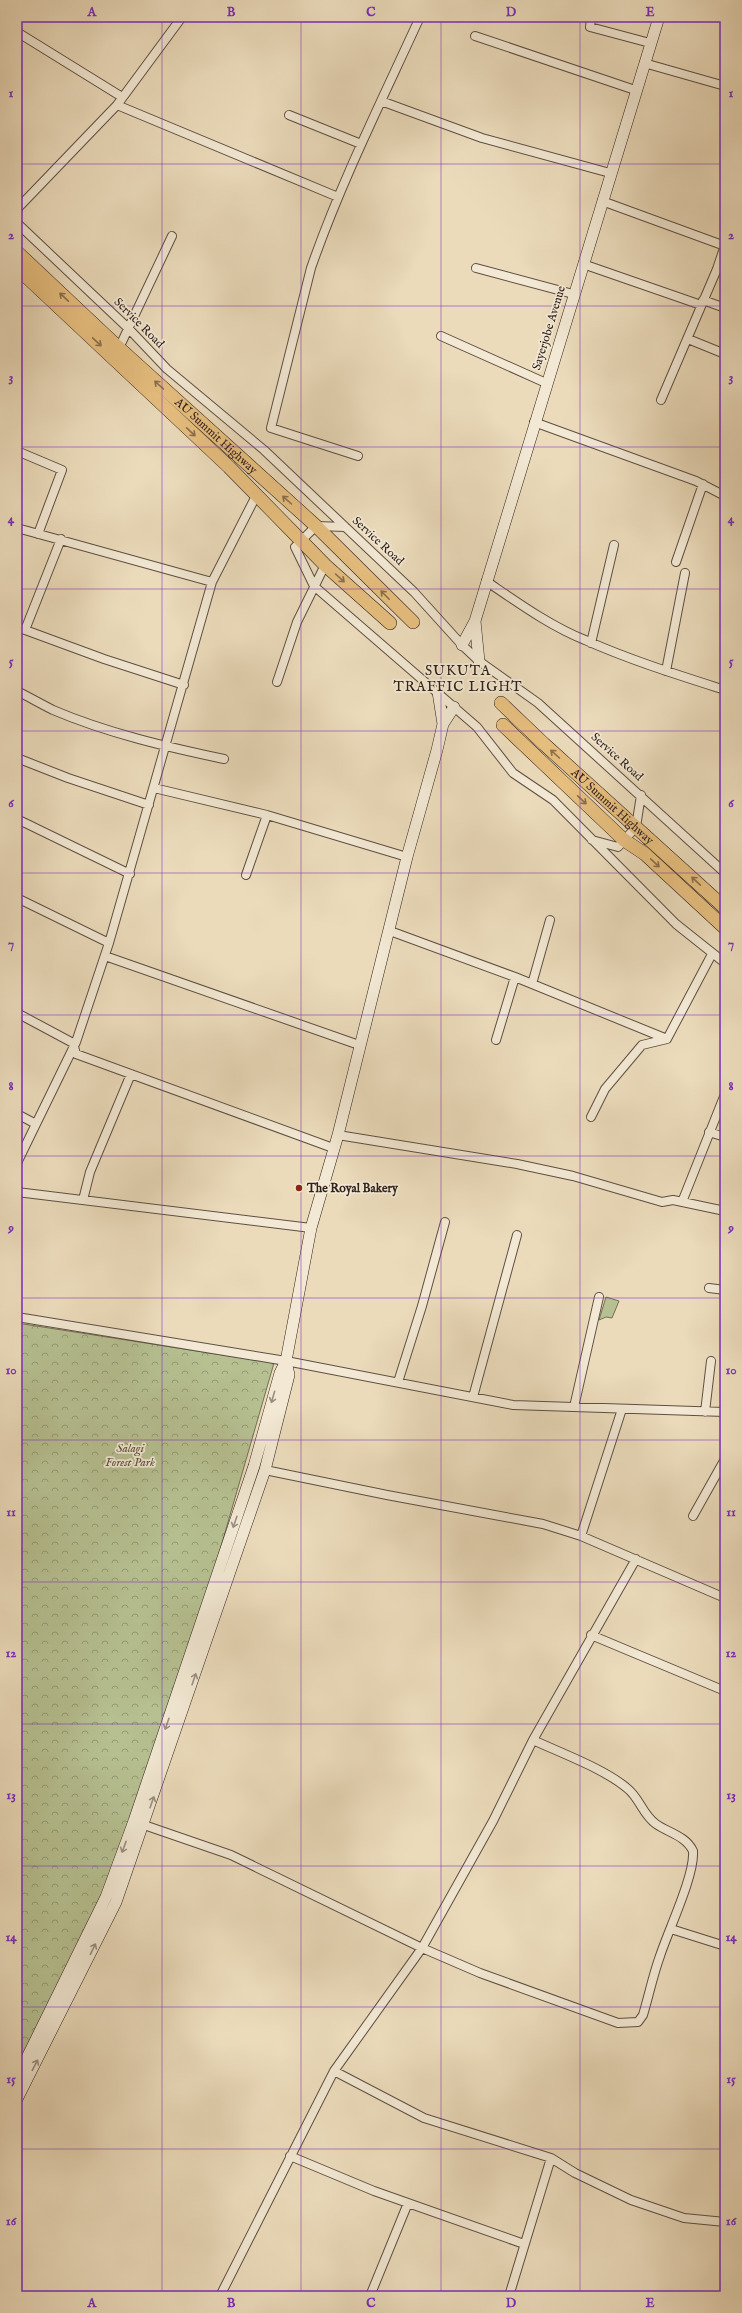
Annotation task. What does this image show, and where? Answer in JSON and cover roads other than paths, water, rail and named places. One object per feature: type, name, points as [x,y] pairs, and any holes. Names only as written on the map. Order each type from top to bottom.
[{"type":"main road","name":"AU Summit Highway","points":[[17,252],[119,348],[316,526],[413,622]]},
{"type":"main road","name":"AU Summit Highway","points":[[17,268],[229,467],[325,565],[390,623]]},
{"type":"main road","name":"AU Summit Highway","points":[[501,703],[544,744],[725,908]]},
{"type":"main road","name":"AU Summit Highway","points":[[502,725],[624,840],[645,854],[725,928]]},
{"type":"street","points":[[17,209],[117,105],[182,17]]},
{"type":"street","points":[[358,456],[272,428],[312,268],[338,197],[420,17]]},
{"type":"street","points":[[585,17],[591,19],[590,27],[650,43]]},
{"type":"street","name":"Sayerjobe Avenue","points":[[462,645],[475,621],[635,90],[659,17]]},
{"type":"street","points":[[17,32],[122,97]]},
{"type":"street","points":[[475,36],[635,90]]},
{"type":"street","points":[[644,63],[725,86]]},
{"type":"street","points":[[381,101],[482,138],[610,173]]},
{"type":"street","points":[[117,105],[338,197]]},
{"type":"street","points":[[290,115],[361,144]]},
{"type":"street","points":[[602,200],[725,245],[717,269],[688,340],[661,400]]},
{"type":"street","name":"Service Road","points":[[17,223],[129,329],[167,369],[264,450],[414,592],[462,645],[479,661],[538,703],[641,795],[725,873]]},
{"type":"street","points":[[119,348],[172,236]]},
{"type":"street","points":[[583,264],[702,303],[725,308]]},
{"type":"street","points":[[476,268],[573,294]]},
{"type":"street","points":[[441,336],[546,383]]},
{"type":"street","points":[[688,340],[725,354]]},
{"type":"street","points":[[534,422],[703,484],[725,496]]},
{"type":"street","points":[[17,451],[62,470],[38,534]]},
{"type":"street","points":[[676,562],[703,484]]},
{"type":"street","points":[[17,1163],[73,1047],[105,956],[130,874],[212,582],[256,496]]},
{"type":"street","points":[[345,527],[316,526],[302,542],[295,547],[314,586],[477,727],[513,772],[553,800],[676,924],[725,963]]},
{"type":"street","points":[[17,528],[212,582]]},
{"type":"street","points":[[60,539],[21,629],[104,659],[184,685]]},
{"type":"street","points":[[591,642],[614,545]]},
{"type":"street","points":[[277,682],[296,622],[325,565]]},
{"type":"street","points":[[666,671],[685,573]]},
{"type":"street","points":[[486,581],[533,612],[591,642],[666,671],[725,690]]},
{"type":"street","points":[[475,621],[479,661]]},
{"type":"street","points":[[17,692],[52,710],[104,728],[166,745],[175,749],[224,759]]},
{"type":"street","points":[[438,692],[443,724]]},
{"type":"street","points":[[17,2078],[106,1897],[134,1821],[247,1488],[280,1373],[286,1361],[312,1228],[333,1148],[338,1135],[358,1045],[390,932],[407,857],[443,724],[454,707]]},
{"type":"street","points":[[17,758],[68,778],[149,805]]},
{"type":"street","points":[[154,788],[267,815],[407,857]]},
{"type":"street","points":[[591,840],[618,847],[636,827],[641,795]]},
{"type":"street","points":[[246,875],[267,815]]},
{"type":"street","points":[[17,819],[130,874]]},
{"type":"street","points":[[17,898],[109,943]]},
{"type":"street","points":[[532,984],[550,920]]},
{"type":"street","points":[[390,932],[515,977],[667,1039]]},
{"type":"street","points":[[590,1117],[605,1090],[642,1045],[667,1039],[712,954]]},
{"type":"street","points":[[105,956],[358,1045]]},
{"type":"street","points":[[496,1040],[515,977]]},
{"type":"street","points":[[17,1013],[73,1043],[76,1054],[333,1148]]},
{"type":"street","points":[[83,1200],[90,1172],[131,1074]]},
{"type":"street","points":[[682,1202],[725,1094]]},
{"type":"street","points":[[17,1114],[36,1124]]},
{"type":"street","points":[[709,1132],[725,1137]]},
{"type":"street","points":[[338,1135],[517,1164],[573,1176],[662,1202],[673,1200],[725,1211]]},
{"type":"street","points":[[17,1192],[312,1228]]},
{"type":"street","points":[[398,1382],[422,1306],[444,1222]]},
{"type":"street","points":[[473,1397],[517,1235]]},
{"type":"street","points":[[709,1288],[725,1290]]},
{"type":"street","points":[[574,1407],[599,1297]]},
{"type":"street","points":[[17,1317],[286,1361],[513,1404],[725,1412]]},
{"type":"street","points":[[17,2099],[116,1902],[144,1825],[265,1470],[289,1375],[286,1361]]},
{"type":"street","points":[[705,1412],[711,1361]]},
{"type":"street","points":[[581,1536],[622,1408]]},
{"type":"street","points":[[693,1516],[725,1459]]},
{"type":"street","points":[[265,1470],[387,1495],[543,1524],[581,1536],[636,1558],[725,1598]]},
{"type":"street","points":[[220,2296],[334,2071],[422,1948],[493,1821],[533,1740],[591,1635],[636,1558]]},
{"type":"street","points":[[591,1635],[725,1691]]},
{"type":"street","points":[[144,1825],[231,1855],[422,1948],[502,1980],[618,2023],[638,2022],[643,2015],[660,1955],[671,1929],[693,1856],[690,1845],[646,1816],[635,1796],[619,1782],[533,1740]]},
{"type":"street","points":[[671,1929],[725,1946]]},
{"type":"street","points":[[334,2071],[424,2118],[552,2158],[575,2173],[631,2200],[684,2218],[725,2222]]},
{"type":"street","points":[[290,2156],[408,2203],[524,2244]]},
{"type":"street","points":[[508,2296],[552,2158]]},
{"type":"street","points":[[370,2296],[408,2203]]},
{"type":"place","name":"The Royal Bakery","points":[[299,1188]]},
{"type":"district","name":"SUKUTA TRAFFIC LIGHT","points":[[458,680]]},
{"type":"park label","name":"Salagi Forest Park","points":[[130,1455]]}]
